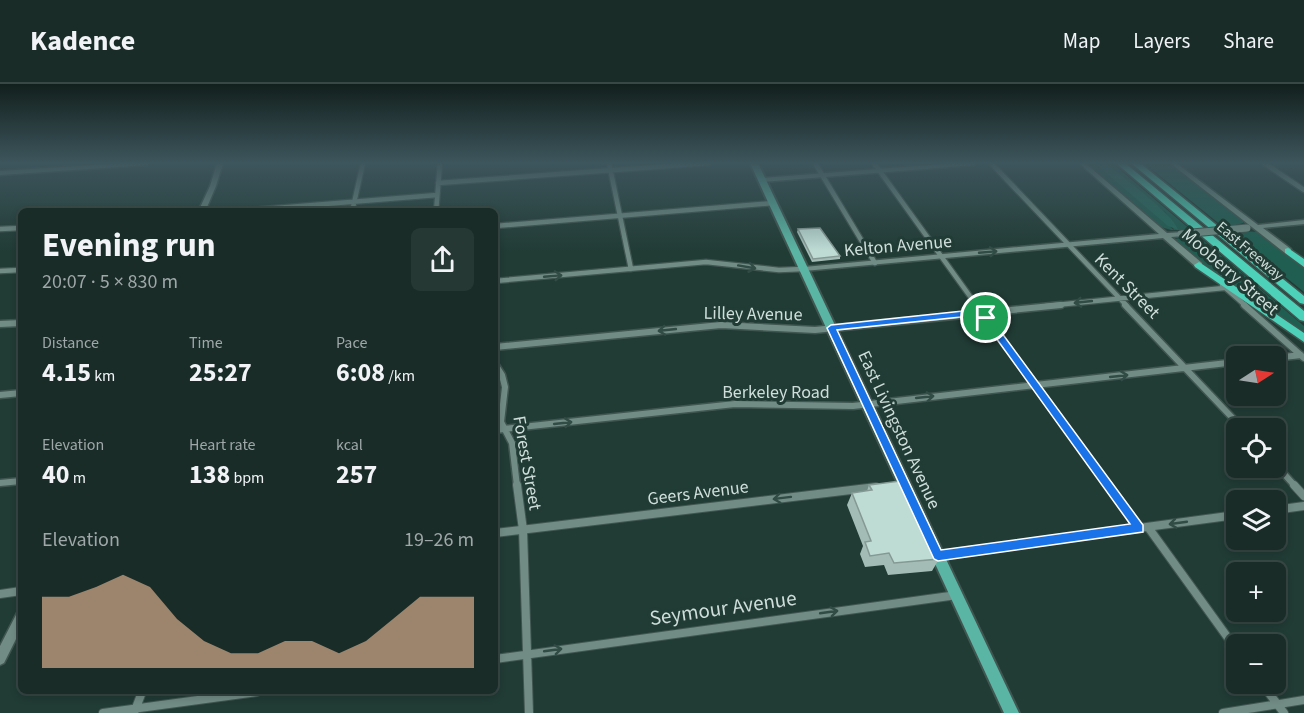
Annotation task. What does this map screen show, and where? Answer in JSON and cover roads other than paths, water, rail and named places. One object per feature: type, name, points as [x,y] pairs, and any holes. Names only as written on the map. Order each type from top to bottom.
[{"type":"highway","name":"East Freeway","points":[[1155,192],[1304,316]]},
{"type":"highway","name":"East Freeway","points":[[1171,192],[1304,301]]},
{"type":"highway","points":[[1288,251],[1304,264]]},
{"type":"highway","points":[[1199,265],[1304,338]]},
{"type":"main road","points":[[203,208],[210,192]]},
{"type":"main road","name":"East Livingston Avenue","points":[[768,192],[867,404],[899,484],[938,555],[1012,713]]},
{"type":"main road","name":"Mooberry Street","points":[[1115,192],[1199,265]]},
{"type":"main road","points":[[1211,192],[1288,251]]},
{"type":"main road","name":"Kelton Avenue","points":[[804,269],[1304,222]]},
{"type":"main road","points":[[0,659],[18,623]]},
{"type":"street","points":[[353,208],[356,192]]},
{"type":"street","points":[[615,192],[631,269]]},
{"type":"street","points":[[832,192],[875,263]]},
{"type":"street","points":[[895,192],[940,257],[1226,636]]},
{"type":"street","name":"Kent Street","points":[[1018,192],[1233,418]]},
{"type":"street","points":[[278,208],[437,195],[436,208]]},
{"type":"street","points":[[498,226],[773,203]]},
{"type":"street","points":[[0,229],[18,228]]},
{"type":"street","name":"Kelton Avenue","points":[[498,281],[706,262],[771,271],[804,269]]},
{"type":"street","name":"Mooberry Street","points":[[1199,265],[1302,357]]},
{"type":"street","points":[[0,272],[18,270]]},
{"type":"street","name":"Lilley Avenue","points":[[498,347],[712,326],[799,330],[831,328],[1224,288]]},
{"type":"street","points":[[0,324],[18,322]]},
{"type":"street","points":[[1286,358],[1302,357]]},
{"type":"street","name":"Berkeley Road","points":[[498,430],[735,404],[825,407],[867,404],[1226,364]]},
{"type":"street","name":"Forest Street","points":[[498,369],[505,387],[501,422],[510,435],[518,477],[523,530],[529,713]]},
{"type":"street","points":[[0,395],[18,393]]},
{"type":"street","points":[[1286,476],[1304,496]]},
{"type":"street","points":[[0,483],[18,481]]},
{"type":"street","name":"Geers Avenue","points":[[498,533],[883,486]]},
{"type":"street","points":[[1286,508],[1304,506]]},
{"type":"street","points":[[938,555],[1226,516]]},
{"type":"street","points":[[0,594],[18,591]]},
{"type":"street","name":"Seymour Avenue","points":[[498,658],[957,595]]},
{"type":"street","points":[[135,711],[141,694]]},
{"type":"street","points":[[103,713],[135,711],[244,694]]},
{"type":"street","points":[[1270,694],[1284,713]]},
{"type":"street","points":[[1223,713],[1304,700]]}]
